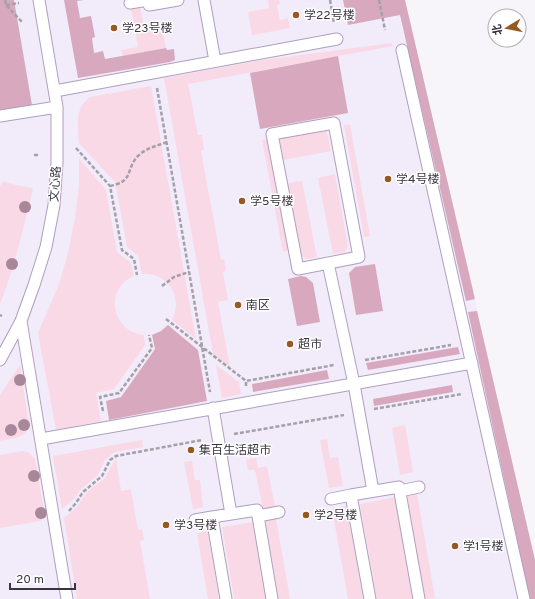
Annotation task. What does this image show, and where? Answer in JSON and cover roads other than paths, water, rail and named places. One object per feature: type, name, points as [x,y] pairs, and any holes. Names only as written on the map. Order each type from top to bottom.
[{"type":"lane","name":"文心路","points":[[0,360],[21,321],[34,285],[46,247],[54,206],[57,163],[57,107],[39,0]]},
{"type":"lane","points":[[130,3],[148,0],[149,5],[178,0]]},
{"type":"lane","points":[[204,0],[214,61]]},
{"type":"lane","points":[[55,91],[337,39]]},
{"type":"lane","points":[[402,50],[524,599]]},
{"type":"lane","points":[[0,116],[57,107]]},
{"type":"lane","points":[[334,122],[359,257],[328,263],[298,269],[272,134],[334,122]]},
{"type":"lane","points":[[328,263],[354,384],[373,492]]},
{"type":"lane","points":[[21,321],[67,599]]},
{"type":"lane","points":[[41,439],[472,363]]},
{"type":"lane","points":[[213,408],[232,514]]},
{"type":"lane","points":[[331,499],[399,487],[419,599]]},
{"type":"lane","points":[[400,491],[419,487]]},
{"type":"lane","points":[[351,495],[370,599]]},
{"type":"lane","points":[[195,520],[257,510],[272,599]]},
{"type":"lane","points":[[258,516],[279,512]]},
{"type":"lane","points":[[212,517],[226,599]]},
{"type":"place","name":"学22号楼","points":[[296,15]]},
{"type":"place","name":"学23号楼","points":[[114,28]]},
{"type":"place","name":"学4号楼","points":[[388,179]]},
{"type":"place","name":"学5号楼","points":[[242,201]]},
{"type":"place","name":"南区","points":[[238,305]]},
{"type":"place","name":"超市","points":[[290,344]]},
{"type":"place","name":"集百生活超市","points":[[191,450]]},
{"type":"place","name":"学2号楼","points":[[306,515]]},
{"type":"place","name":"学3号楼","points":[[166,525]]},
{"type":"place","name":"学1号楼","points":[[455,546]]}]
